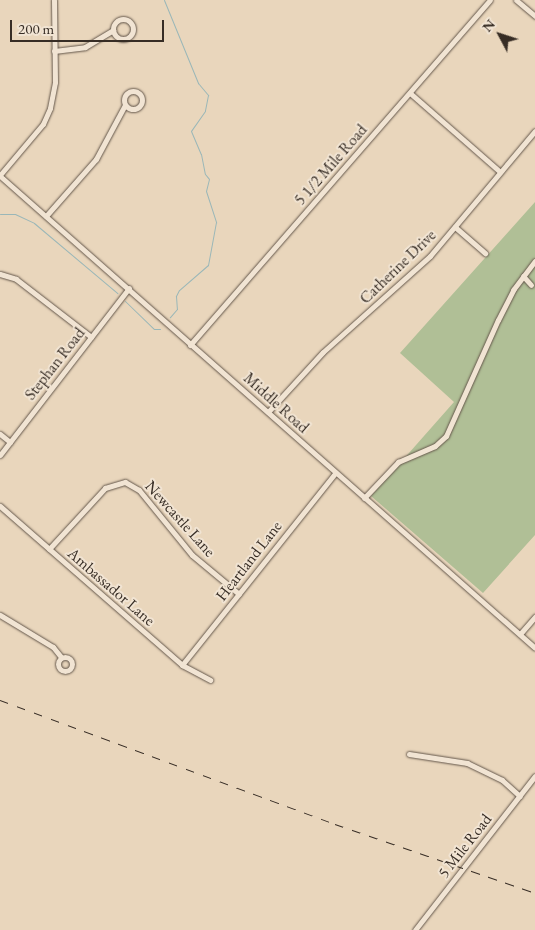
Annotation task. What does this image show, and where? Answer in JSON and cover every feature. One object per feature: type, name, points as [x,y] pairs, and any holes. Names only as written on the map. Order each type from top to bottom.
[{"type":"street","points":[[0,175],[47,117],[54,90],[54,0]]},
{"type":"street","name":"5 1/2 Mile Road","points":[[190,345],[490,0]]},
{"type":"street","points":[[516,0],[535,16]]},
{"type":"street","points":[[54,51],[85,47],[113,30],[115,23],[124,19],[134,28],[130,37],[124,40],[118,38],[113,30]]},
{"type":"street","points":[[410,93],[499,171]]},
{"type":"street","points":[[46,216],[96,158],[125,106]]},
{"type":"street","name":"Catherine Drive","points":[[268,412],[323,352],[412,275],[455,227],[499,171],[535,130]]},
{"type":"street","name":"Middle Road","points":[[0,175],[129,288],[190,345],[535,648]]},
{"type":"street","points":[[455,227],[485,253]]},
{"type":"street","points":[[364,498],[398,462],[435,446],[446,436],[498,320],[523,276],[535,261]]},
{"type":"street","points":[[0,274],[16,279],[92,337]]},
{"type":"street","points":[[523,276],[531,285]]},
{"type":"street","name":"Stephan Road","points":[[0,455],[129,288]]},
{"type":"street","points":[[0,434],[10,442]]},
{"type":"street","name":"Heartland Lane","points":[[182,665],[335,473]]},
{"type":"street","name":"Newcastle Lane","points":[[49,549],[105,488],[125,482],[139,490],[192,555],[239,594]]},
{"type":"street","name":"Ambassador Lane","points":[[0,506],[182,665],[210,680]]},
{"type":"street","points":[[0,615],[53,647],[61,657]]},
{"type":"street","points":[[520,634],[535,617]]},
{"type":"street","points":[[409,754],[467,763],[491,774],[520,796]]},
{"type":"street","name":"5 Mile Road","points":[[415,930],[535,776]]},
{"type":"green space","points":[[535,202],[535,535],[483,593],[371,496],[454,402],[400,353]]},
{"type":"waterway","points":[[164,0],[198,83],[208,95],[205,111],[191,131],[201,154],[205,174],[209,179],[206,191],[216,222],[208,265],[179,290],[176,296],[177,309],[170,317]]},
{"type":"waterway","points":[[0,214],[15,214],[34,223],[117,293]]},
{"type":"waterway","points":[[125,301],[154,329],[160,329]]},
{"type":"railway","points":[[0,700],[335,824],[535,893]]}]
